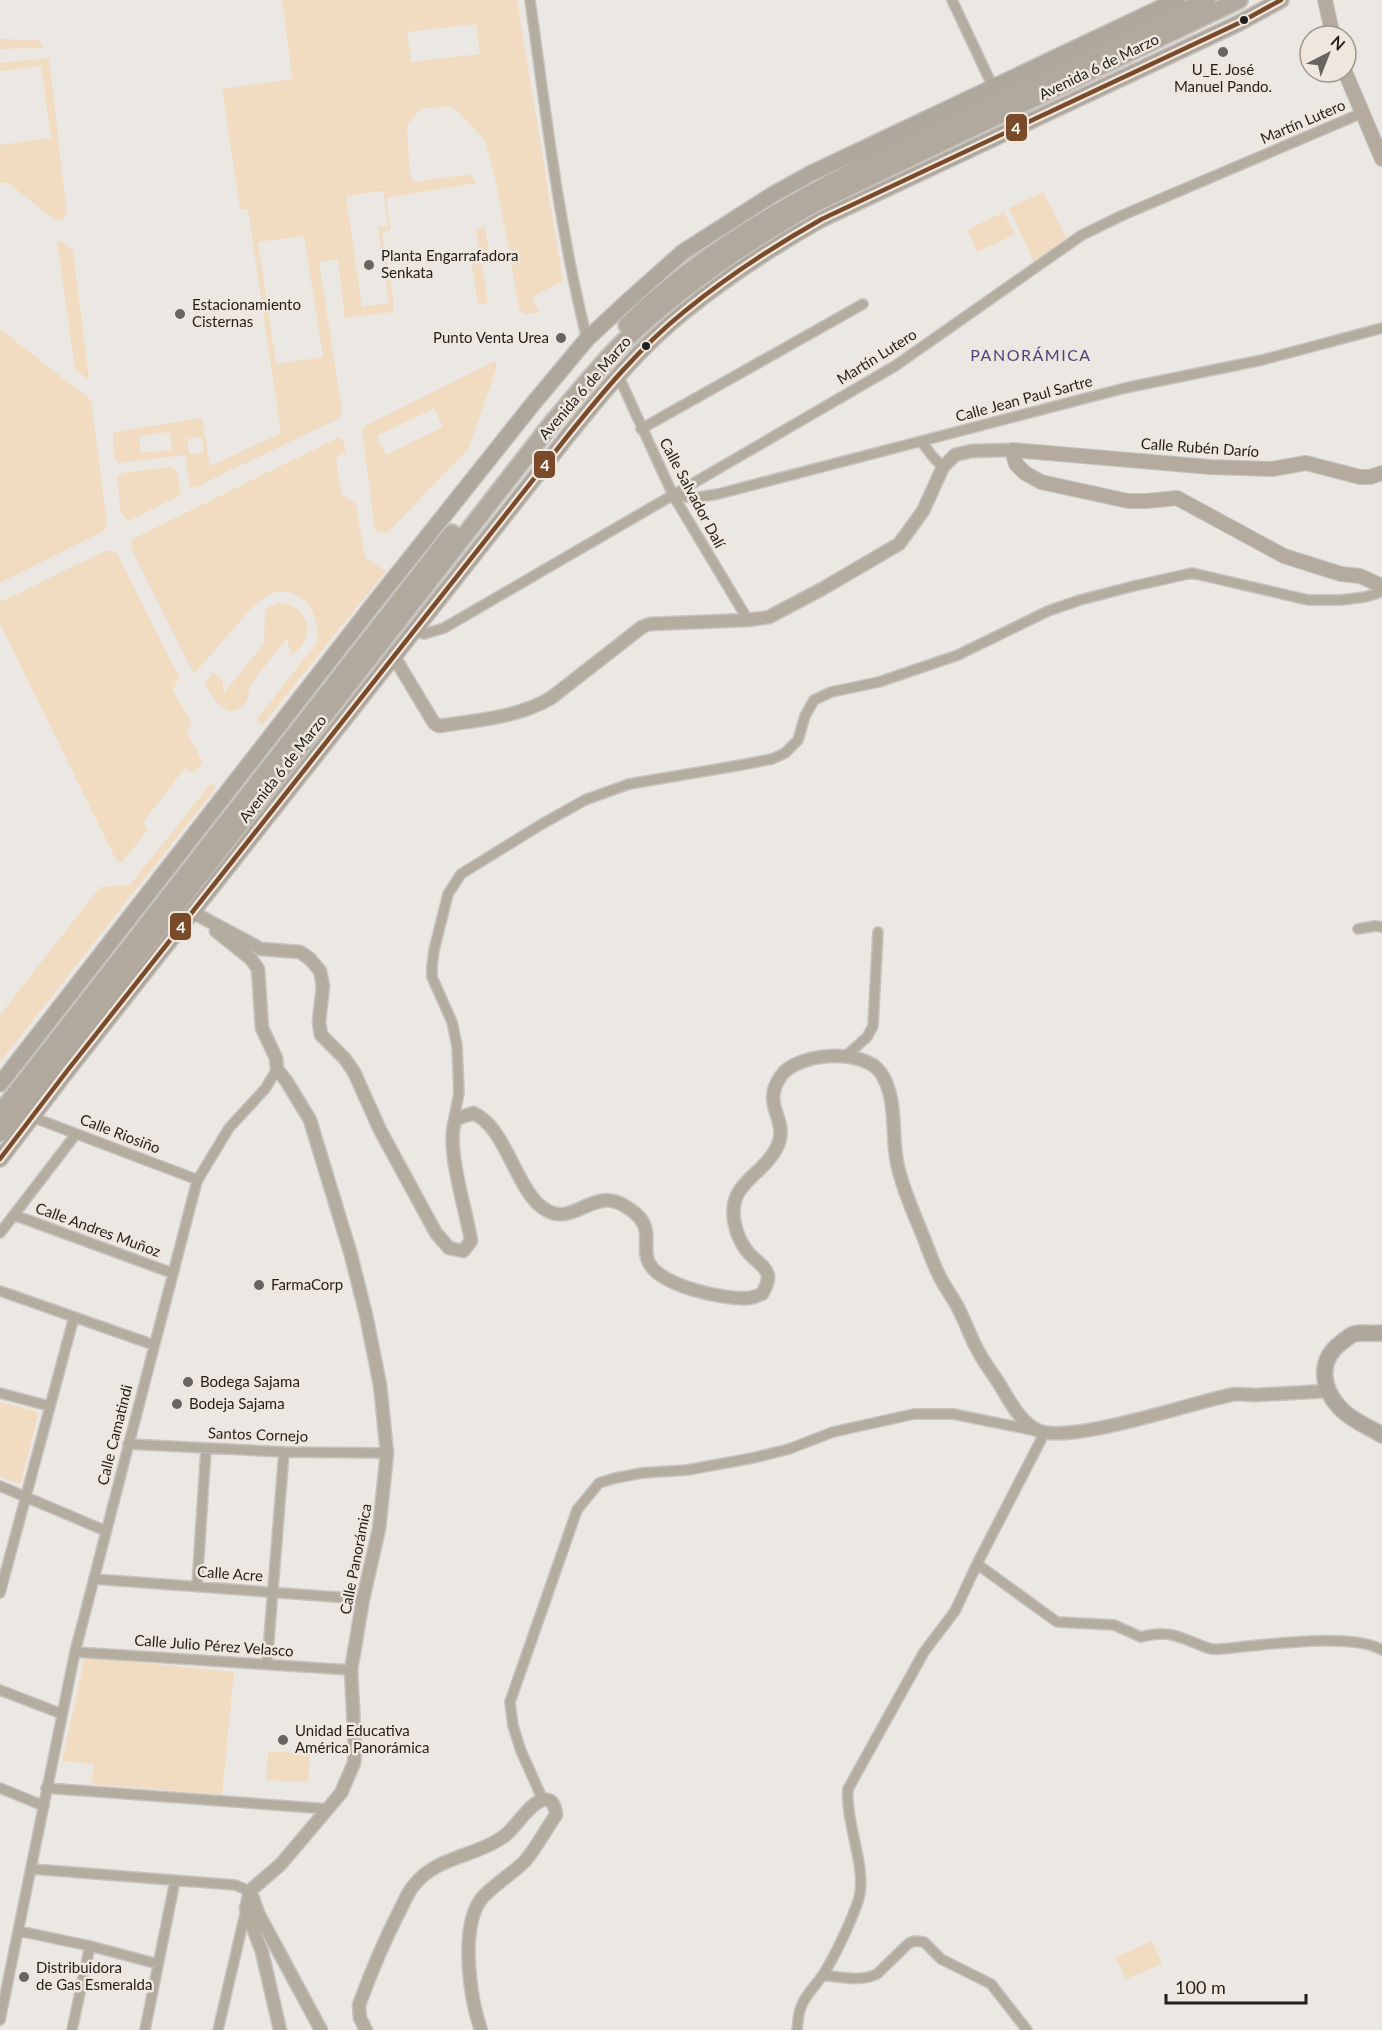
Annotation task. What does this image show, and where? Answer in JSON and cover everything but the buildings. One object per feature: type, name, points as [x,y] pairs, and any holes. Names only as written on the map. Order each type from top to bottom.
[{"type":"highway","name":"Avenida 6 de Marzo","points":[[0,1113],[544,416],[647,305],[703,260],[764,219],[801,198],[1207,0]]},
{"type":"highway","name":"Avenida 6 de Marzo","points":[[0,1132],[552,423],[623,343],[707,271],[768,230],[812,205],[1239,0]]},
{"type":"main road","name":"Avenida 6 de Marzo","points":[[0,1084],[532,405],[587,339],[628,300],[683,252],[763,200],[810,174],[1177,0]]},
{"type":"main road","name":"Avenida 6 de Marzo","points":[[0,1159],[393,655],[566,438],[618,375],[683,312],[778,244],[822,219],[1239,23],[1281,0]]},
{"type":"main road","points":[[1325,0],[1330,24]]},
{"type":"main road","points":[[1350,84],[1382,159]]},
{"type":"main road","points":[[1012,450],[1016,464],[1025,473],[1041,482],[1128,501],[1177,498],[1284,556],[1341,574],[1360,576],[1382,586]]},
{"type":"main road","name":"Calle Rubén Darío","points":[[1012,450],[1210,467],[1272,469],[1306,463],[1360,477],[1382,473]]},
{"type":"main road","points":[[1382,1333],[1354,1334],[1339,1344],[1329,1355],[1324,1377],[1327,1391],[1342,1410],[1351,1418],[1382,1435]]},
{"type":"street","points":[[530,0],[562,222],[587,339]]},
{"type":"street","points":[[952,0],[993,87]]},
{"type":"street","name":"Martín Lutero","points":[[412,632],[423,634],[444,628],[895,366],[1082,235],[1123,215],[1362,113]]},
{"type":"street","points":[[641,429],[863,304]]},
{"type":"street","name":"Calle Jean Paul Sartre","points":[[673,495],[694,498],[717,494],[1125,388],[1262,360],[1382,328]]},
{"type":"street","name":"Calle Salvador Dalí","points":[[618,375],[673,495],[747,620]]},
{"type":"street","points":[[921,441],[933,458],[943,467]]},
{"type":"street","points":[[393,655],[439,726],[520,713],[551,698],[642,627],[650,624],[769,617],[822,589],[899,544],[923,511],[943,467],[956,455],[971,451],[1012,450]]},
{"type":"street","points":[[192,912],[261,949],[300,952],[310,959],[320,971],[323,986],[319,1022],[321,1035],[345,1059],[354,1072],[380,1130],[436,1233],[449,1248],[463,1251],[471,1241],[455,1165],[452,1127],[459,1093],[457,1046],[452,1022],[432,977],[434,950],[448,894],[461,874],[585,800],[629,784],[772,759],[785,753],[798,740],[805,716],[814,700],[831,692],[879,682],[958,655],[1048,611],[1080,600],[1192,573],[1308,600],[1365,597],[1378,593],[1382,586]]},
{"type":"street","points":[[192,912],[251,959],[258,969],[262,1028],[276,1058],[277,1069]]},
{"type":"street","points":[[1358,929],[1382,927]]},
{"type":"street","points":[[847,1056],[867,1037],[873,1026],[878,932]]},
{"type":"street","points":[[452,1127],[456,1119],[473,1113],[489,1123],[538,1203],[550,1211],[563,1214],[576,1212],[601,1201],[615,1201],[632,1210],[643,1221],[648,1236],[647,1260],[653,1270],[671,1280],[710,1295],[749,1298],[762,1294],[768,1284],[768,1274],[740,1241],[734,1223],[733,1205],[738,1191],[767,1161],[778,1144],[781,1132],[772,1099],[774,1087],[783,1072],[797,1063],[832,1056],[847,1056],[868,1061],[880,1073],[891,1102],[897,1163],[907,1196],[940,1279],[960,1311],[977,1349],[1011,1405],[1026,1422],[1042,1432]]},
{"type":"street","name":"Calle Camatindi","points":[[0,2020],[75,1652],[198,1180],[229,1128],[265,1089],[277,1069]]},
{"type":"street","name":"Calle Panorámica","points":[[250,1892],[281,1864],[329,1809],[341,1793],[354,1763],[351,1670],[363,1599],[379,1529],[387,1453],[380,1385],[351,1255],[310,1120],[277,1069]]},
{"type":"street","name":"Calle Riosiño","points":[[32,1117],[198,1180]]},
{"type":"street","points":[[0,1233],[76,1134]]},
{"type":"street","name":"Calle Andres Muñoz","points":[[14,1215],[172,1273]]},
{"type":"street","points":[[0,1291],[154,1345]]},
{"type":"street","points":[[0,1593],[74,1317]]},
{"type":"street","points":[[543,1800],[521,1751],[513,1726],[510,1702],[577,1510],[599,1483],[642,1473],[687,1470],[753,1458],[789,1449],[833,1432],[914,1414],[953,1413],[1025,1430],[1054,1433],[1098,1430],[1235,1394],[1327,1391]]},
{"type":"street","points":[[0,1393],[49,1406]]},
{"type":"street","points":[[797,2030],[801,2007],[823,1975],[859,1897],[860,1883],[847,1801],[848,1789],[924,1652],[955,1611],[1042,1432]]},
{"type":"street","name":"Santos Cornejo","points":[[128,1444],[284,1452],[387,1453]]},
{"type":"street","points":[[197,1586],[206,1448]]},
{"type":"street","points":[[267,1664],[284,1452]]},
{"type":"street","points":[[0,1486],[106,1531]]},
{"type":"street","points":[[977,1564],[1057,1622],[1114,1625],[1141,1637],[1158,1632],[1169,1633],[1214,1649],[1334,1641],[1360,1643],[1376,1646],[1382,1650]]},
{"type":"street","name":"Calle Acre","points":[[94,1579],[363,1599]]},
{"type":"street","name":"Calle Julio Pérez Velasco","points":[[75,1652],[351,1670]]},
{"type":"street","points":[[0,1690],[62,1714]]},
{"type":"street","points":[[0,1788],[44,1806]]},
{"type":"street","points":[[46,1788],[329,1809]]},
{"type":"street","points":[[366,2030],[360,2018],[359,2005],[394,1922],[413,1886],[424,1873],[437,1865],[491,1844],[505,1836],[535,1804],[543,1800],[550,1801],[555,1806],[556,1815],[526,1860],[478,1902],[470,1926],[469,1964],[475,2012],[481,2030]]},
{"type":"street","points":[[32,1869],[235,1885],[250,1892],[258,1913],[321,2030]]},
{"type":"street","points":[[145,2030],[175,1881]]},
{"type":"street","points":[[218,2030],[250,1892]]},
{"type":"street","points":[[246,1909],[262,1952],[280,2030]]},
{"type":"street","points":[[19,1931],[90,1946],[158,1964]]},
{"type":"street","points":[[823,1975],[864,1979],[870,1977],[877,1974],[909,1943],[922,1941],[941,1959],[991,1984],[1027,2030]]},
{"type":"street","points":[[72,2030],[90,1946]]},
{"type":"shaded area","points":[[282,0],[517,0],[563,281],[532,297],[539,313],[526,314],[520,311],[496,182],[485,140],[458,112],[449,106],[421,109],[407,125],[410,176],[415,182],[470,174],[477,183],[386,198],[391,230],[382,232],[394,304],[393,312],[345,318],[338,259],[319,262],[342,411],[340,418],[196,487],[190,487],[185,455],[119,463],[114,457],[113,432],[202,418],[210,466],[281,433],[248,209],[240,209],[222,89],[292,79]],"holes":[[[476,24],[480,54],[411,62],[407,32]],[[383,191],[388,226],[378,227],[389,303],[362,307],[346,196]],[[304,236],[323,357],[276,364],[258,242]],[[170,432],[172,450],[141,453],[139,436]],[[202,437],[204,453],[189,454],[187,439]]]},
{"type":"shaded area","points":[[0,39],[38,40],[43,48],[0,49]]},
{"type":"shaded area","points":[[49,58],[67,214],[62,219],[55,220],[8,183],[0,183],[0,145],[51,138],[41,66],[0,71],[0,63]]},
{"type":"shaded area","points":[[1043,192],[1066,238],[1034,262],[1009,208]]},
{"type":"shaded area","points":[[1004,212],[1015,234],[977,252],[967,230]]},
{"type":"shaded area","points":[[485,227],[490,259],[481,260],[488,303],[478,305],[470,252],[479,250],[476,229]]},
{"type":"shaded area","points":[[57,241],[73,250],[89,377],[86,378],[75,369]]},
{"type":"shaded area","points":[[0,329],[91,400],[107,524],[104,531],[0,583]]},
{"type":"shaded area","points":[[495,361],[497,367],[469,448],[388,532],[379,533],[375,530],[362,431],[367,425]],"holes":[[[434,408],[443,427],[386,455],[377,436]]]},
{"type":"shaded area","points":[[337,438],[343,440],[346,452],[336,458],[341,494],[356,504],[365,558],[386,571],[262,725],[256,720],[316,644],[317,624],[309,606],[294,594],[273,593],[265,597],[253,606],[194,674],[131,548],[131,540]]},
{"type":"shaded area","points":[[172,467],[177,472],[181,495],[129,521],[121,514],[117,478],[121,473]]},
{"type":"shaded area","points":[[105,551],[117,553],[179,677],[173,690],[192,725],[186,731],[202,760],[202,764],[195,772],[189,772],[185,768],[143,822],[148,830],[122,862],[116,860],[0,624],[0,602]]},
{"type":"shaded area","points":[[277,603],[297,609],[303,615],[307,632],[305,640],[291,655],[287,638],[250,685],[247,701],[242,707],[233,711],[227,710],[219,705],[206,687],[206,683],[213,672],[222,680],[224,693],[264,644],[265,611]]},
{"type":"shaded area","points":[[212,782],[216,788],[0,1062],[0,1015],[100,887],[130,885]]},
{"type":"shaded area","points":[[0,1402],[36,1411],[38,1415],[21,1483],[18,1484],[0,1476]]},
{"type":"shaded area","points":[[85,1657],[234,1672],[222,1795],[91,1784],[94,1764],[62,1761]]},
{"type":"shaded area","points":[[268,1751],[310,1754],[308,1782],[266,1780]]},
{"type":"shaded area","points":[[1152,1941],[1162,1964],[1126,1979],[1116,1957]]},
{"type":"transit line","name":"4","points":[[0,1159],[593,404],[668,325],[735,274],[822,219],[1239,23],[1281,0]]},
{"type":"place","name":"U_E. José Manuel Pando.","points":[[1223,52]]},
{"type":"place","name":"Planta Engarrafadora Senkata","points":[[369,265]]},
{"type":"place","name":"Estacionamiento Cisternas","points":[[180,314]]},
{"type":"place","name":"Punto Venta Urea","points":[[561,338]]},
{"type":"place","name":"FarmaCorp","points":[[259,1285]]},
{"type":"place","name":"Bodega Sajama","points":[[188,1382]]},
{"type":"place","name":"Bodeja Sajama","points":[[177,1404]]},
{"type":"place","name":"Unidad Educativa América Panorámica","points":[[283,1740]]},
{"type":"place","name":"Distribuidora de Gas Esmeralda","points":[[24,1977]]},
{"type":"district","name":"PANORÁMICA","points":[[1031,355]]}]
